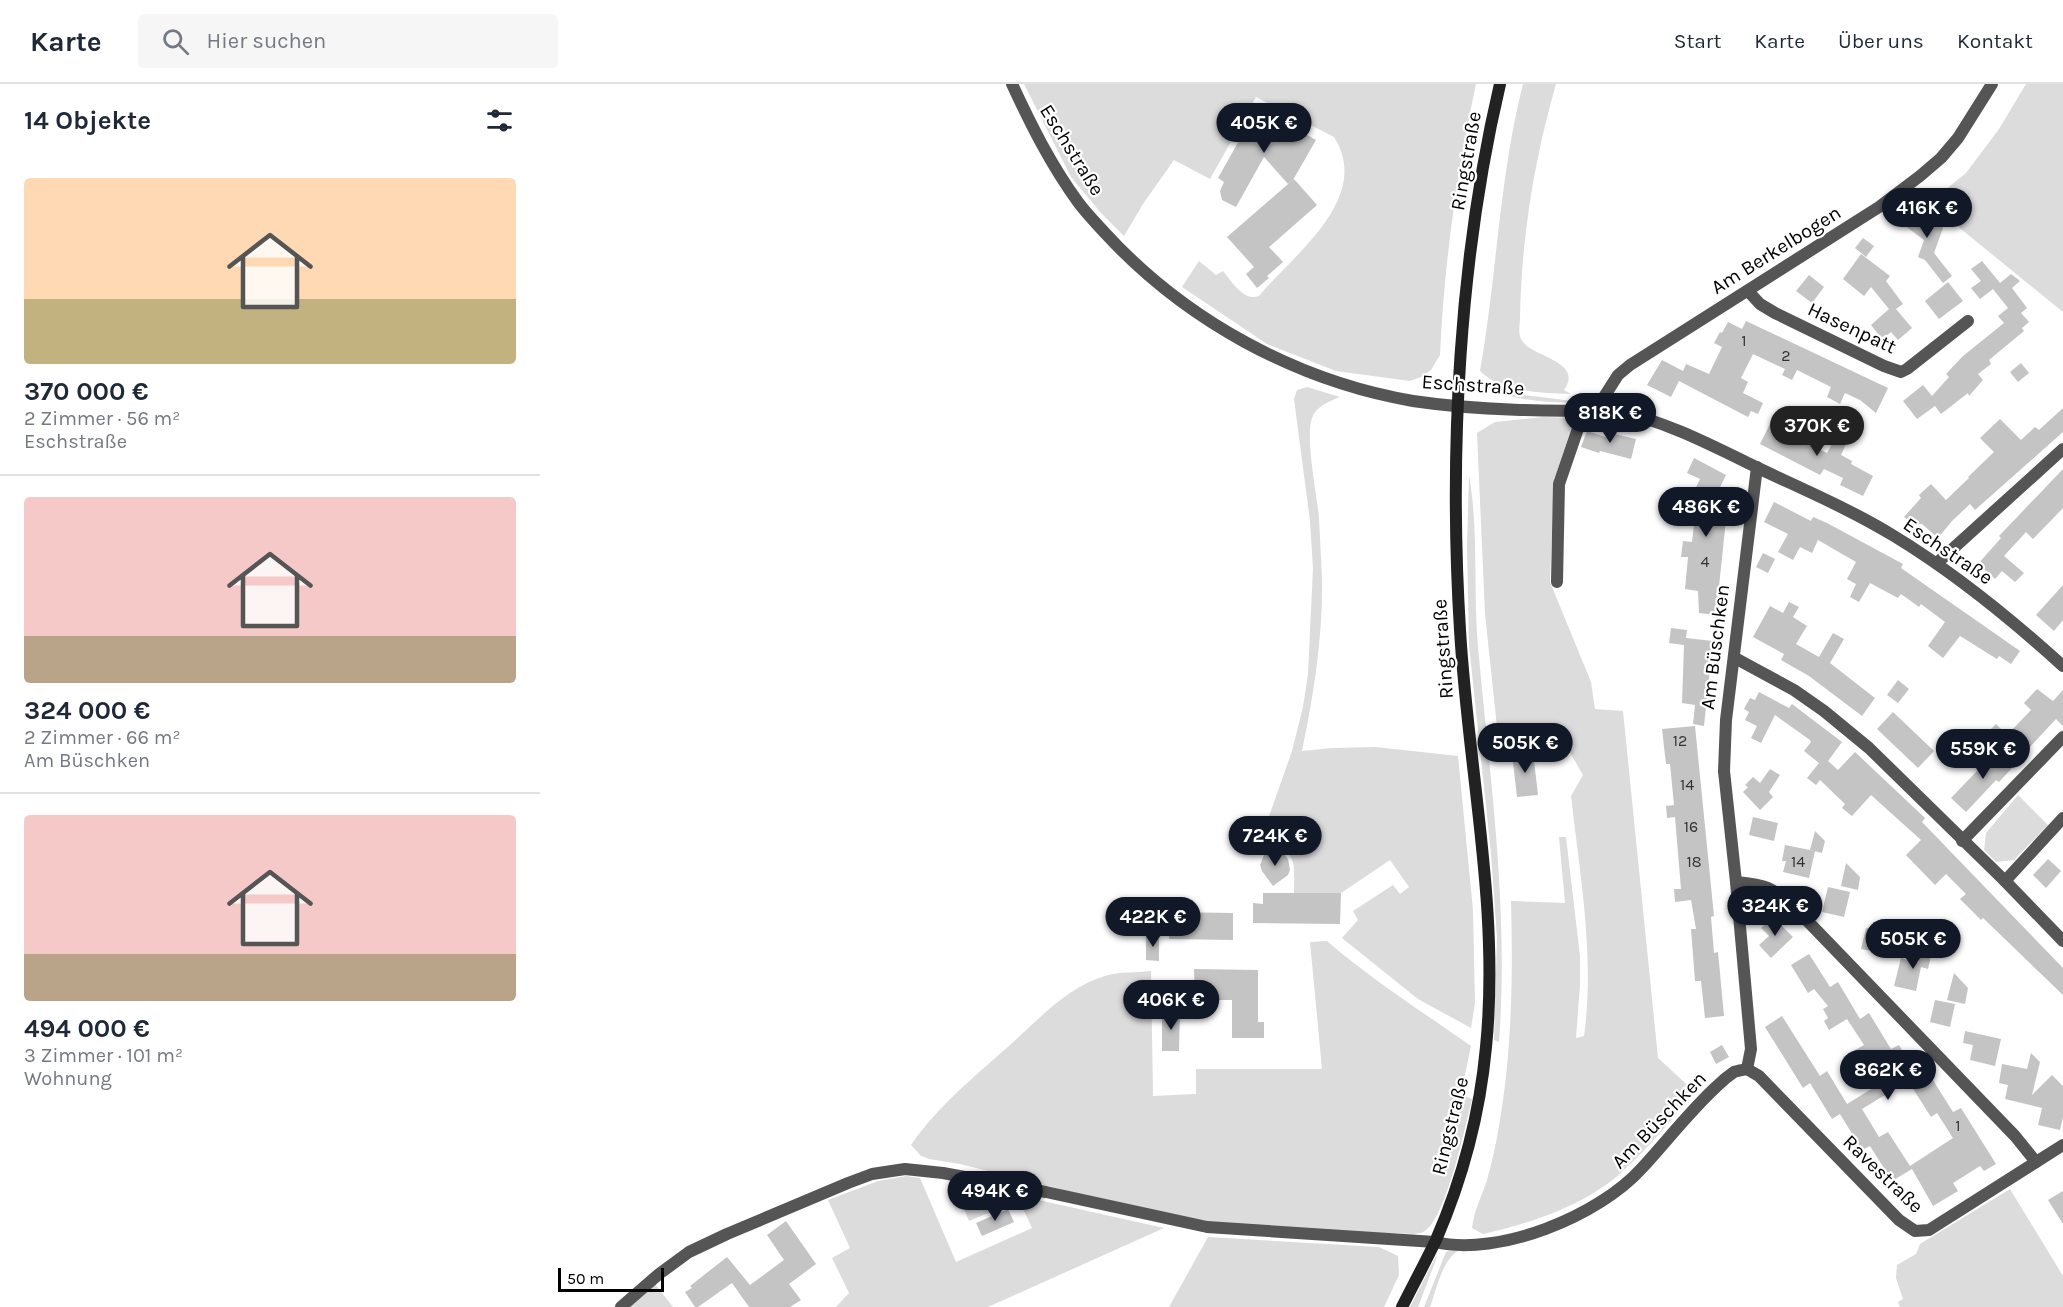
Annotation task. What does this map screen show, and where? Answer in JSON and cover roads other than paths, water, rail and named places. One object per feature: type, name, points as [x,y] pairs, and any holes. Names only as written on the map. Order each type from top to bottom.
[{"type":"main road","name":"Ringstraße","points":[[1402,1307],[1435,1242],[1450,1204],[1474,1119],[1486,1049],[1490,965],[1487,895],[1460,630],[1457,514],[1458,407],[1477,201],[1500,84]]},
{"type":"street","name":"Eschstraße","points":[[1011,84],[1048,157],[1079,204],[1117,246],[1168,291],[1246,343],[1293,366],[1344,385],[1411,400],[1458,407],[1617,411],[1674,429],[1757,467],[1892,535],[1937,563],[2019,627],[2063,666]]},
{"type":"street","name":"Am Berkelbogen","points":[[1557,582],[1559,484],[1589,411],[1618,375],[1630,365],[1879,207],[1920,176],[1941,158],[1958,138],[1992,84]]},
{"type":"street","name":"Hasenpatt","points":[[1748,291],[1761,304],[1775,313],[1901,372],[1968,321]]},
{"type":"street","points":[[1937,563],[2063,449]]},
{"type":"street","name":"Am Büschken","points":[[621,1307],[689,1252],[848,1183],[872,1174],[905,1169],[943,1173],[1024,1188],[1207,1227],[1469,1245],[1497,1242],[1527,1234],[1565,1220],[1618,1191],[1720,1084],[1734,1072],[1747,1069],[1750,1049],[1724,771],[1726,720],[1757,467]]},
{"type":"street","points":[[1735,658],[1794,690],[1869,748],[2063,941]]},
{"type":"street","points":[[1962,841],[2063,737]]},
{"type":"street","points":[[2005,881],[2063,818]]},
{"type":"street","points":[[1736,882],[1762,885],[1774,890],[1794,907],[2015,1136],[2036,1162],[2063,1145]]},
{"type":"street","name":"Ravestraße","points":[[1747,1069],[1759,1076],[1899,1220],[1915,1231],[1929,1230],[2036,1162]]}]
